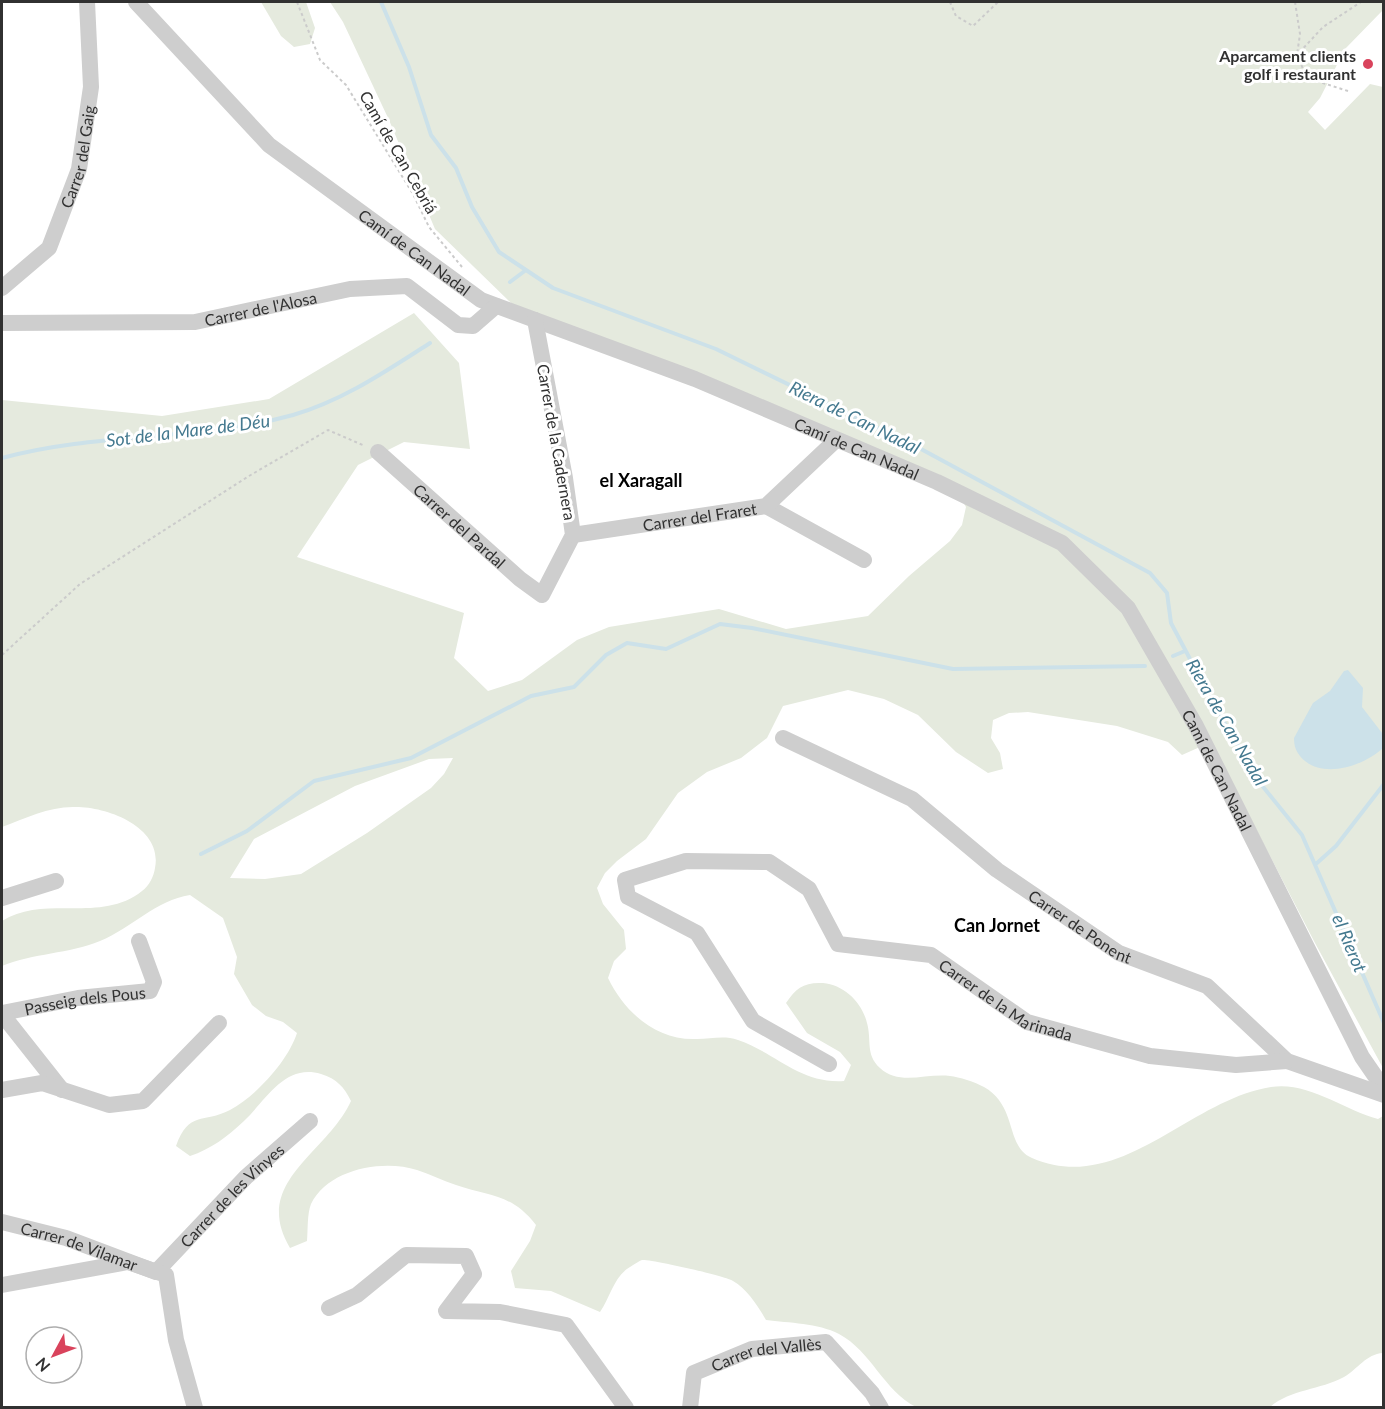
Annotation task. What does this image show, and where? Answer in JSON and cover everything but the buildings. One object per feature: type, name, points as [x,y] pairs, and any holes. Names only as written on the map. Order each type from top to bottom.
[{"type":"street","name":"Carrer del Gaig","points":[[2,288],[49,248],[79,169],[91,87],[87,2]]},
{"type":"street","name":"Camí de Can Nadal","points":[[136,2],[269,145],[481,300],[695,379],[938,482],[1062,543],[1128,608],[1196,726],[1362,1057],[1383,1089]]},
{"type":"street","name":"Carrer de l'Alosa","points":[[2,323],[195,322],[350,289],[407,286],[458,325],[473,326],[496,306]]},
{"type":"street","name":"Carrer de la Cadernera","points":[[535,320],[565,478],[573,535],[542,595]]},
{"type":"street","name":"Carrer del Fraret","points":[[573,535],[766,506],[836,440]]},
{"type":"street","name":"Carrer del Pardal","points":[[378,452],[520,579],[542,595]]},
{"type":"street","points":[[766,506],[864,560]]},
{"type":"street","name":"Carrer de Ponent","points":[[783,738],[912,799],[998,870],[1119,953],[1207,986],[1287,1061],[1383,1095]]},
{"type":"street","name":"Carrer de la Marinada","points":[[829,1064],[753,1021],[697,933],[628,897],[625,880],[686,861],[770,862],[809,889],[838,944],[931,955],[1027,1022],[1150,1056],[1236,1065],[1287,1061]]},
{"type":"street","points":[[2,898],[56,881]]},
{"type":"street","name":"Passeig dels Pous","points":[[62,1090],[2,1014],[78,998],[150,991],[154,982],[139,941]]},
{"type":"street","points":[[2,1090],[42,1083],[109,1105],[143,1101],[219,1023]]},
{"type":"street","name":"Carrer de les Vinyes","points":[[156,1272],[246,1177],[310,1120]]},
{"type":"street","name":"Carrer de Vilamar","points":[[2,1222],[66,1238],[156,1272]]},
{"type":"street","points":[[329,1308],[357,1295],[405,1256],[465,1256],[474,1274],[447,1311],[500,1312],[566,1324],[626,1407]]},
{"type":"street","points":[[2,1285],[128,1262],[165,1275],[176,1340],[195,1407]]},
{"type":"street","name":"Carrer del Vallès","points":[[690,1407],[694,1373],[752,1349],[826,1342],[872,1393],[881,1407]]},
{"type":"path","name":"Camí de Can Cebriá","points":[[297,2],[320,60],[346,86],[403,177],[429,227],[463,268]]},
{"type":"path","points":[[950,2],[956,16],[973,26],[998,2]]},
{"type":"path","points":[[1295,2],[1300,34],[1296,55],[1307,78],[1348,91]]},
{"type":"path","points":[[1296,55],[1323,27],[1361,2]]},
{"type":"path","points":[[2,655],[80,584],[249,476],[328,430],[378,452]]},
{"type":"shaded area","points":[[261,2],[306,2],[315,28],[310,44],[294,47],[281,36]]},
{"type":"shaded area","points":[[330,2],[1383,2],[1383,10],[1345,49],[1320,98],[1308,112],[1325,130],[1370,84],[1383,87],[1383,1068],[1315,943],[1211,742],[1182,755],[1168,742],[1117,726],[1028,712],[1009,713],[993,720],[991,738],[1000,753],[1003,769],[988,773],[956,752],[918,715],[884,699],[848,690],[783,706],[767,738],[741,758],[707,772],[678,793],[646,839],[605,873],[597,888],[603,904],[624,930],[626,949],[614,961],[608,978],[623,1003],[656,1030],[682,1038],[723,1037],[733,1039],[752,1046],[814,1078],[844,1081],[851,1065],[840,1052],[807,1033],[786,1003],[793,993],[806,985],[831,984],[845,991],[861,1008],[867,1023],[872,1058],[880,1068],[887,1073],[904,1078],[950,1076],[984,1087],[995,1095],[1002,1105],[1018,1145],[1032,1158],[1064,1166],[1095,1165],[1124,1156],[1241,1095],[1271,1087],[1299,1088],[1326,1097],[1365,1115],[1378,1119],[1383,1116],[1383,1353],[1367,1359],[1344,1377],[1296,1393],[1270,1407],[916,1407],[895,1391],[850,1341],[831,1330],[766,1320],[743,1288],[717,1275],[642,1260],[620,1276],[600,1312],[551,1291],[515,1288],[511,1271],[530,1241],[536,1225],[509,1201],[417,1170],[403,1167],[373,1167],[343,1175],[330,1182],[311,1204],[307,1241],[290,1248],[280,1225],[280,1205],[286,1187],[296,1170],[340,1120],[351,1101],[339,1084],[321,1074],[308,1072],[297,1074],[277,1086],[244,1121],[212,1146],[190,1156],[176,1146],[186,1127],[192,1122],[230,1110],[260,1087],[279,1066],[297,1033],[283,1022],[266,1016],[252,1005],[234,974],[237,957],[223,918],[190,895],[166,902],[100,941],[76,949],[26,958],[2,966],[2,921],[18,913],[36,910],[91,908],[126,901],[149,884],[154,871],[155,854],[151,842],[131,822],[89,808],[57,808],[2,827],[2,400],[162,416],[269,399],[414,313],[459,363],[470,449],[404,442],[358,465],[297,557],[464,613],[454,658],[488,691],[522,680],[577,640],[609,627],[719,609],[786,629],[868,616],[909,576],[950,541],[962,525],[966,507],[956,490],[512,304],[435,229],[389,120],[343,22]],"holes":[[[453,758],[444,774],[431,788],[367,833],[301,874],[265,879],[230,878],[254,839],[355,786],[429,759]]]},
{"type":"water","points":[[1348,670],[1363,688],[1362,707],[1382,733],[1383,748],[1375,755],[1354,765],[1342,768],[1319,768],[1309,764],[1300,756],[1294,738],[1313,703],[1330,691],[1344,671]]},
{"type":"waterway","name":"Riera de Can Nadal","points":[[381,2],[409,67],[431,135],[456,168],[472,207],[499,252],[553,288],[716,349],[921,449],[1150,573],[1167,593],[1171,623],[1217,710],[1260,783],[1302,835],[1384,1023]]},
{"type":"waterway","name":"Sot de la Mare de Déu","points":[[510,282],[526,270]]},
{"type":"waterway","name":"Sot de la Mare de Déu","points":[[2,458],[74,444],[221,429],[293,415],[347,393],[430,343]]},
{"type":"waterway","points":[[201,854],[247,831],[314,781],[411,758],[531,696],[574,687],[606,655],[627,643],[666,649],[720,624],[752,628],[953,669],[1145,666]]},
{"type":"waterway","points":[[1173,656],[1185,651]]},
{"type":"waterway","points":[[1317,863],[1336,846],[1384,784]]},
{"type":"place","name":"Aparcament clients golf i restaurant","points":[[1368,64]]},
{"type":"district","name":"el Xaragall","points":[[641,480]]},
{"type":"district","name":"Can Jornet","points":[[997,925]]},
{"type":"water label","name":"el Rierot","points":[[1350,943]]}]
